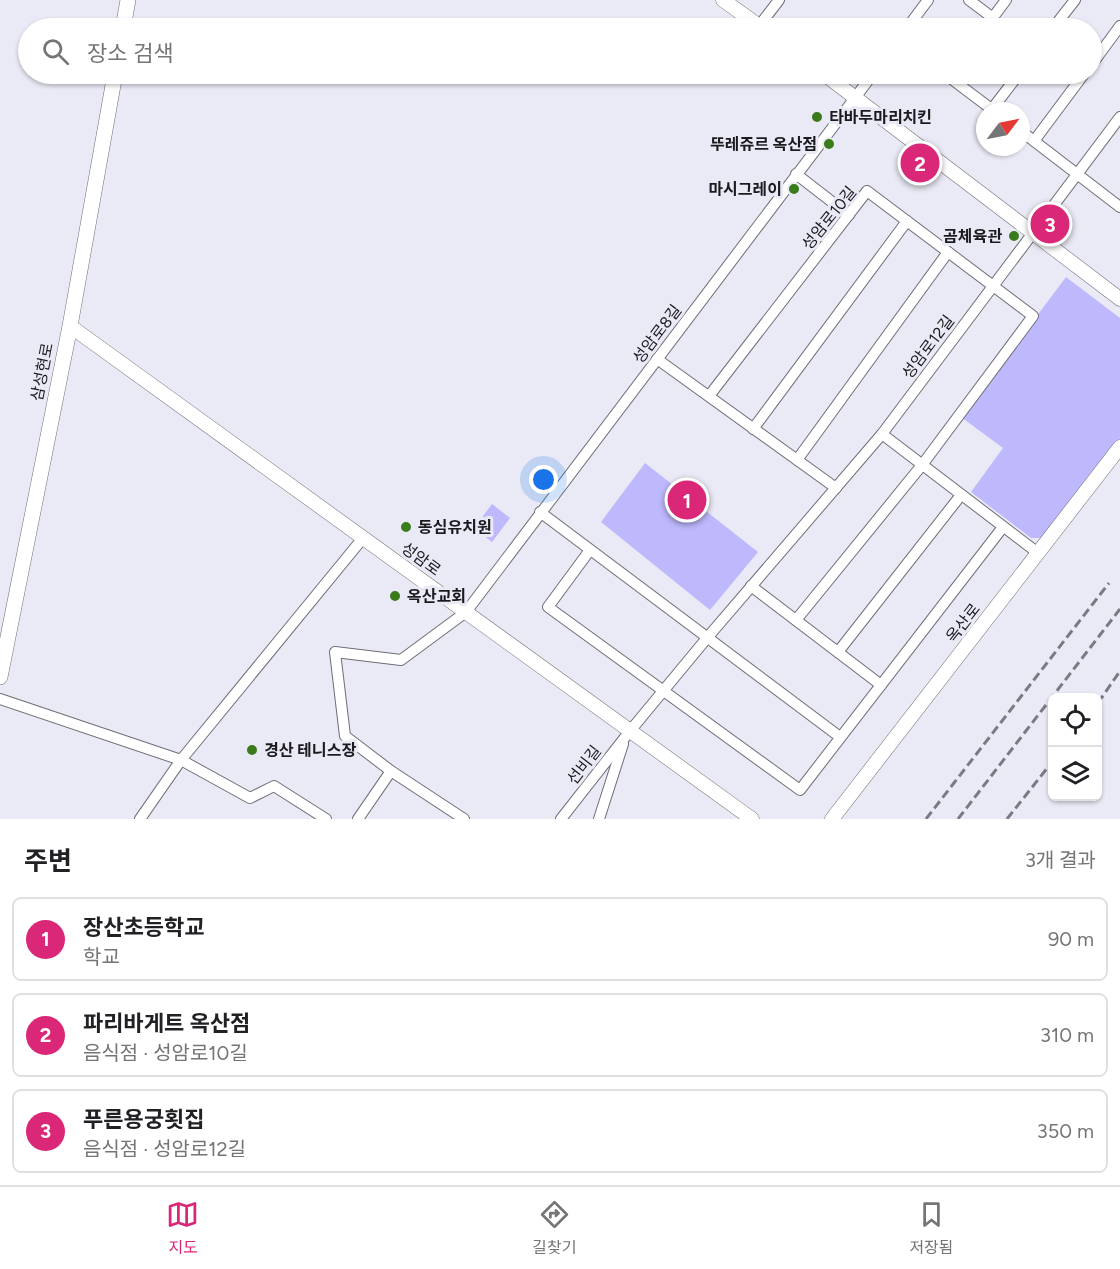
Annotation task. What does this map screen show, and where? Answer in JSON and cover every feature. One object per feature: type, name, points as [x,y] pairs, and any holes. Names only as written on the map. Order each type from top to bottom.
[{"type":"main road","points":[[125,18],[128,0]]},
{"type":"main road","name":"삼성현로","points":[[0,677],[70,326],[113,84]]},
{"type":"street","points":[[723,0],[748,18]]},
{"type":"street","points":[[767,18],[779,0]]},
{"type":"street","points":[[914,18],[928,0]]},
{"type":"street","points":[[969,0],[993,18],[1006,0]]},
{"type":"street","points":[[1061,18],[1075,0]]},
{"type":"street","points":[[1102,50],[1120,26]]},
{"type":"street","points":[[839,84],[1120,299]]},
{"type":"street","name":"성암로8길","points":[[392,771],[345,736],[336,652],[401,660],[466,612],[865,84]]},
{"type":"street","points":[[959,84],[983,102]]},
{"type":"street","points":[[999,102],[1012,84]]},
{"type":"street","points":[[1034,141],[1077,84]]},
{"type":"street","name":"성암로12길","points":[[628,734],[882,434],[1120,117]]},
{"type":"street","points":[[1030,138],[1120,207]]},
{"type":"street","points":[[796,174],[849,215]]},
{"type":"street","name":"성암로10길","points":[[709,396],[867,191],[1033,316],[922,465]]},
{"type":"street","points":[[753,429],[907,221]]},
{"type":"street","points":[[797,460],[948,252]]},
{"type":"street","name":"성암로","points":[[70,326],[466,612],[628,734],[752,819]]},
{"type":"street","points":[[657,359],[836,488]]},
{"type":"street","points":[[882,434],[1038,553]]},
{"type":"street","name":"옥산로","points":[[832,819],[1120,447]]},
{"type":"street","points":[[796,620],[922,465]]},
{"type":"street","points":[[838,652],[962,495]]},
{"type":"street","points":[[540,512],[840,737]]},
{"type":"street","points":[[590,550],[548,607],[800,790],[1003,527]]},
{"type":"street","points":[[140,819],[181,760],[363,538]]},
{"type":"street","points":[[751,586],[881,685]]},
{"type":"street","points":[[0,699],[181,760],[250,798],[274,786],[326,819]]},
{"type":"street","points":[[599,819],[628,734]]},
{"type":"street","name":"선비길","points":[[561,819],[628,734]]},
{"type":"street","points":[[358,819],[392,771],[464,819]]},
{"type":"shaded area","points":[[1066,277],[1120,318],[1120,438],[1045,538],[1031,538],[971,492],[1003,448],[961,417]]},
{"type":"shaded area","points":[[645,463],[758,552],[710,610],[601,522]]},
{"type":"shaded area","points":[[492,504],[510,518],[492,542],[474,528]]},
{"type":"railway","points":[[926,819],[1109,583]]},
{"type":"railway","points":[[958,819],[1120,609]]},
{"type":"railway","points":[[1102,697],[1120,671]]},
{"type":"railway","points":[[1007,819],[1048,767]]},
{"type":"place","name":"타바두마리치킨","points":[[817,117]]},
{"type":"place","name":"뚜레쥬르 옥산점","points":[[829,144]]},
{"type":"place","name":"파리바게트 옥산점","points":[[920,163]]},
{"type":"place","name":"마시그레이","points":[[794,189]]},
{"type":"place","name":"푸른용궁횟집","points":[[1050,224]]},
{"type":"place","name":"곰체육관","points":[[1014,236]]},
{"type":"place","name":"장산초등학교","points":[[687,500]]},
{"type":"place","name":"동심유치원","points":[[406,527]]},
{"type":"place","name":"옥산교회","points":[[395,596]]},
{"type":"place","name":"경산 테니스장","points":[[252,750]]}]
